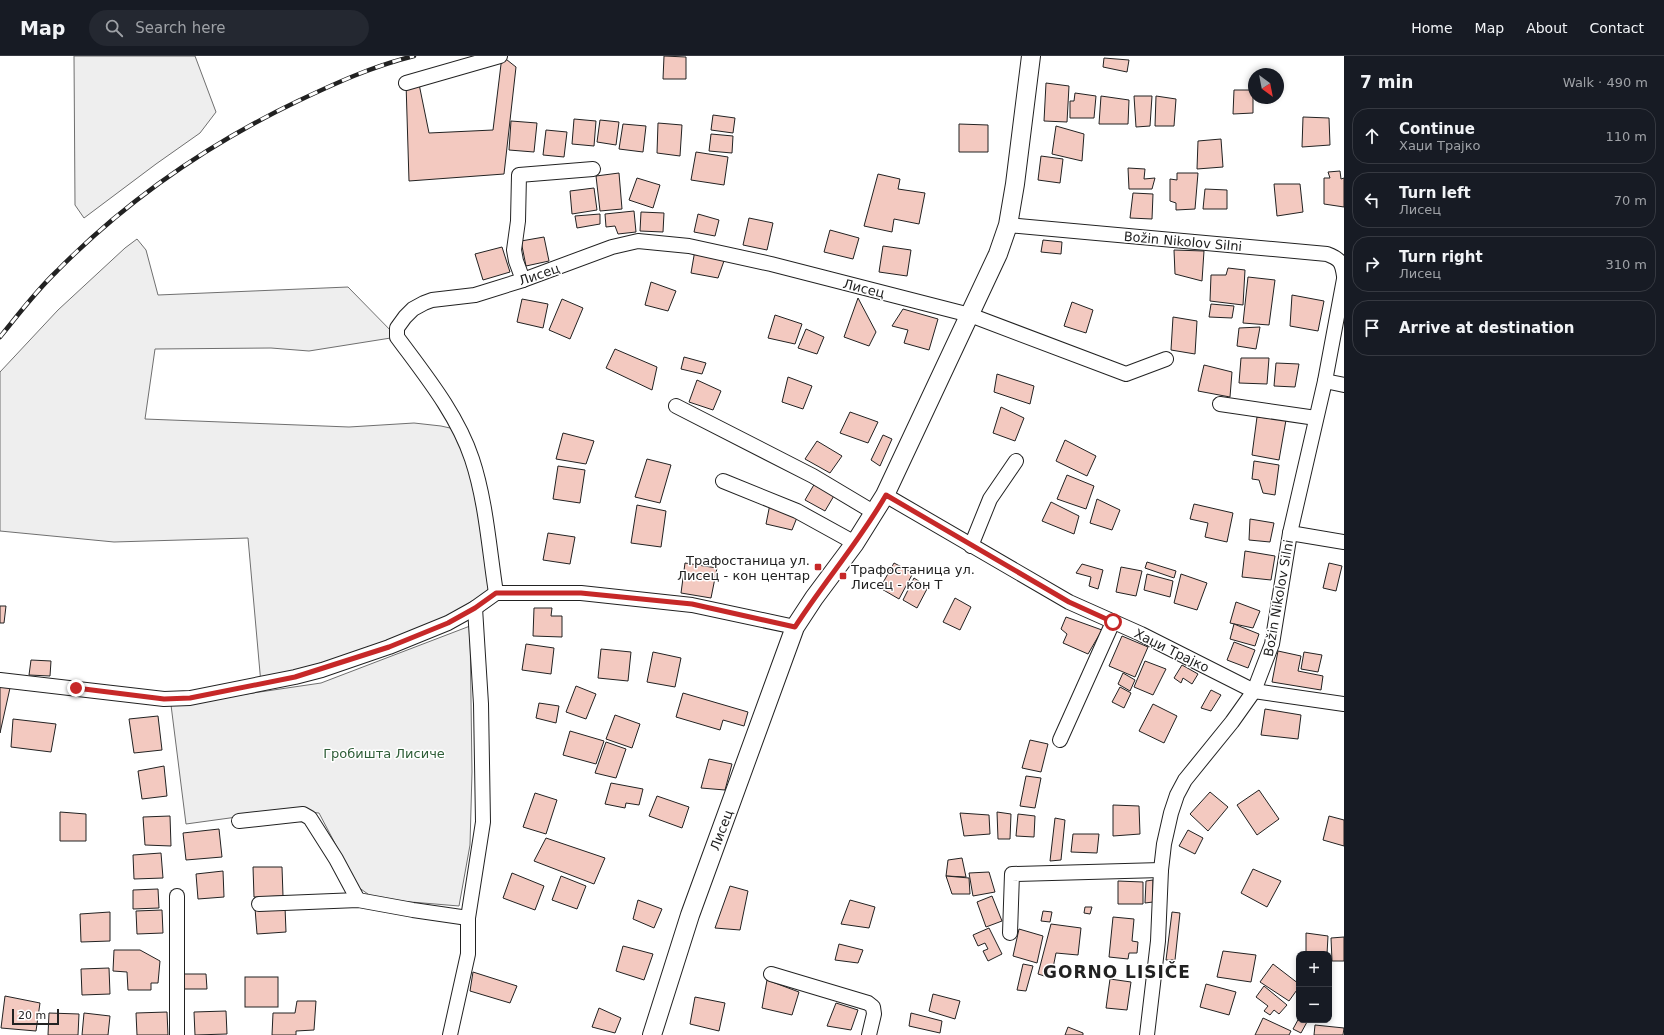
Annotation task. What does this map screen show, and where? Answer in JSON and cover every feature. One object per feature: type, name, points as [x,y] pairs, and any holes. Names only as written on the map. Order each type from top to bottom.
[{"type":"street","points":[[406,83],[500,56]]},
{"type":"street","name":"Лисец","points":[[652,1035],[690,915],[795,627],[814,598],[855,543],[886,495],[998,254],[1008,225],[1015,184],[1031,56]]},
{"type":"street","points":[[523,280],[516,261],[514,250],[518,221],[518,175],[593,169]]},
{"type":"street","name":"Božin Nikolov Silni","points":[[1008,225],[1327,254],[1337,258],[1342,265],[1344,276]]},
{"type":"street","name":"Лисец","points":[[496,593],[480,491],[472,458],[453,418],[433,386],[397,338],[398,328],[405,317],[413,309],[432,300],[475,295],[523,280],[612,247],[638,241],[689,246],[763,262],[970,315],[1126,374],[1166,359]]},
{"type":"street","name":"Božin Nikolov Silni","points":[[1147,1035],[1158,941],[1161,870],[1164,844],[1171,813],[1176,795],[1185,780],[1232,722],[1254,691],[1272,644],[1290,533],[1325,381],[1344,279]]},
{"type":"street","points":[[1325,381],[1344,385]]},
{"type":"street","points":[[1220,404],[1316,418]]},
{"type":"street","points":[[676,406],[813,476],[875,513]]},
{"type":"street","points":[[971,546],[990,499],[1016,461]]},
{"type":"street","points":[[723,481],[797,511],[855,543]]},
{"type":"street","name":"Хаџи Трајко","points":[[886,495],[1069,602],[1141,634],[1254,691],[1344,704]]},
{"type":"street","points":[[1290,533],[1344,542]]},
{"type":"street","points":[[0,680],[164,699],[190,698],[295,677],[322,670],[389,647],[448,623],[475,608],[496,593],[581,593],[692,604],[795,627]]},
{"type":"street","points":[[450,1035],[468,954],[468,918],[483,822],[481,704],[475,608]]},
{"type":"street","points":[[1060,740],[1113,622]]},
{"type":"street","points":[[239,821],[303,814],[310,818],[358,900]]},
{"type":"street","points":[[1010,933],[1012,874],[1161,870]]},
{"type":"street","points":[[177,896],[177,1035]]},
{"type":"street","points":[[259,904],[358,900],[468,918]]},
{"type":"street","points":[[770,974],[868,1003],[873,1007],[874,1014],[869,1035]]},
{"type":"green space","points":[[74,56],[195,56],[216,112],[200,133],[84,218],[75,205]]},
{"type":"green space","points":[[137,239],[146,250],[158,295],[348,287],[397,337],[309,351],[271,348],[155,349],[145,419],[349,427],[414,423],[459,430],[465,443],[496,593],[389,647],[261,684],[248,538],[114,542],[0,531],[0,372],[58,310],[125,248]]},
{"type":"green space","name":"Гробишта Лисиче","points":[[470,626],[472,772],[470,845],[459,906],[375,899],[358,887],[319,813],[288,810],[186,824],[171,705],[321,683]]},
{"type":"building","points":[[502,56],[516,67],[504,174],[409,181],[406,83],[418,79],[429,133],[493,130]]},
{"type":"building","points":[[664,56],[686,57],[686,79],[663,79]]},
{"type":"building","points":[[1104,58],[1129,60],[1127,72],[1103,67]]},
{"type":"building","points":[[1046,83],[1069,86],[1067,122],[1044,121]]},
{"type":"building","points":[[1234,90],[1248,90],[1248,104],[1253,104],[1253,113],[1233,114]]},
{"type":"building","points":[[1075,93],[1096,96],[1094,118],[1070,118],[1070,101],[1074,101]]},
{"type":"building","points":[[1101,96],[1129,100],[1128,124],[1099,124]]},
{"type":"building","points":[[1134,96],[1152,96],[1150,126],[1136,127]]},
{"type":"building","points":[[1156,96],[1176,99],[1174,126],[1155,126]]},
{"type":"building","points":[[713,115],[735,118],[733,133],[711,130]]},
{"type":"building","points":[[1303,117],[1329,118],[1330,145],[1302,147]]},
{"type":"building","points":[[574,119],[596,121],[594,146],[572,144]]},
{"type":"building","points":[[600,120],[619,122],[616,145],[597,142]]},
{"type":"building","points":[[511,121],[537,123],[534,152],[509,150]]},
{"type":"building","points":[[658,123],[682,125],[680,156],[657,153]]},
{"type":"building","points":[[623,124],[646,126],[643,152],[619,149]]},
{"type":"building","points":[[959,124],[988,125],[988,152],[959,152]]},
{"type":"building","points":[[1056,126],[1084,134],[1082,161],[1052,154]]},
{"type":"building","points":[[546,130],[567,132],[564,157],[543,155]]},
{"type":"building","points":[[711,134],[733,136],[732,153],[709,151]]},
{"type":"building","points":[[1221,139],[1223,167],[1197,169],[1198,141]]},
{"type":"building","points":[[696,152],[728,157],[724,185],[691,180]]},
{"type":"building","points":[[1041,156],[1063,159],[1060,183],[1038,180]]},
{"type":"building","points":[[1128,168],[1145,169],[1144,179],[1155,178],[1152,189],[1129,189]]},
{"type":"building","points":[[1340,171],[1341,179],[1344,178],[1344,207],[1324,204],[1324,178],[1330,178],[1328,172]]},
{"type":"building","points":[[619,173],[622,209],[600,211],[596,176]]},
{"type":"building","points":[[1177,173],[1198,173],[1195,209],[1176,210],[1176,203],[1170,201],[1170,179],[1177,180]]},
{"type":"building","points":[[878,174],[900,179],[898,189],[925,193],[919,224],[894,219],[892,232],[864,226]]},
{"type":"building","points":[[637,178],[660,185],[653,208],[629,200]]},
{"type":"building","points":[[1274,184],[1300,184],[1303,212],[1277,216]]},
{"type":"building","points":[[594,188],[597,210],[572,214],[570,191]]},
{"type":"building","points":[[1205,189],[1227,190],[1227,209],[1203,209]]},
{"type":"building","points":[[1133,193],[1153,194],[1152,219],[1130,218]]},
{"type":"building","points":[[634,211],[636,232],[618,234],[615,226],[606,227],[605,214]]},
{"type":"building","points":[[641,212],[664,213],[663,232],[640,231]]},
{"type":"building","points":[[600,214],[600,224],[577,228],[575,216]]},
{"type":"building","points":[[698,214],[719,220],[715,236],[694,232]]},
{"type":"building","points":[[749,218],[773,223],[767,250],[743,245]]},
{"type":"building","points":[[830,230],[859,238],[853,259],[824,252]]},
{"type":"building","points":[[544,237],[549,261],[526,266],[521,241]]},
{"type":"building","points":[[1043,240],[1062,242],[1061,254],[1041,252]]},
{"type":"building","points":[[883,246],[911,250],[907,276],[879,272]]},
{"type":"building","points":[[502,247],[510,272],[483,280],[475,254]]},
{"type":"building","points":[[695,250],[725,258],[718,278],[691,273]]},
{"type":"building","points":[[1174,250],[1204,251],[1202,281],[1175,274]]},
{"type":"building","points":[[1228,268],[1245,270],[1243,305],[1210,301],[1211,275],[1226,275]]},
{"type":"building","points":[[1248,277],[1275,280],[1269,325],[1243,323]]},
{"type":"building","points":[[651,282],[676,291],[668,311],[645,305]]},
{"type":"building","points":[[1292,295],[1324,301],[1318,331],[1290,326]]},
{"type":"building","points":[[858,298],[876,332],[869,346],[844,337]]},
{"type":"building","points":[[522,299],[548,304],[543,328],[517,322]]},
{"type":"building","points":[[562,299],[583,308],[570,339],[549,330]]},
{"type":"building","points":[[1072,302],[1093,310],[1086,333],[1064,326]]},
{"type":"building","points":[[1211,304],[1234,306],[1232,318],[1209,317]]},
{"type":"building","points":[[903,309],[938,319],[929,350],[904,343],[908,330],[892,326]]},
{"type":"building","points":[[775,315],[802,324],[795,344],[768,338]]},
{"type":"building","points":[[1173,317],[1197,321],[1195,354],[1171,350]]},
{"type":"building","points":[[1260,327],[1256,349],[1237,346],[1239,328]]},
{"type":"building","points":[[806,329],[824,337],[817,354],[798,348]]},
{"type":"building","points":[[615,349],[657,367],[652,390],[606,368]]},
{"type":"building","points":[[684,357],[706,363],[702,374],[681,369]]},
{"type":"building","points":[[1241,358],[1269,358],[1267,384],[1239,383]]},
{"type":"building","points":[[1276,363],[1299,364],[1295,387],[1274,386]]},
{"type":"building","points":[[1204,365],[1232,372],[1230,397],[1198,391]]},
{"type":"building","points":[[997,374],[1034,386],[1030,404],[994,392]]},
{"type":"building","points":[[788,377],[812,386],[803,409],[782,402]]},
{"type":"building","points":[[697,380],[721,391],[713,410],[689,402]]},
{"type":"building","points":[[1001,407],[1024,418],[1015,441],[993,433]]},
{"type":"building","points":[[850,412],[878,422],[868,443],[840,433]]},
{"type":"building","points":[[1257,417],[1286,420],[1279,460],[1252,455]]},
{"type":"building","points":[[563,433],[594,441],[586,464],[556,459]]},
{"type":"building","points":[[883,435],[892,439],[880,466],[871,460]]},
{"type":"building","points":[[1065,440],[1096,456],[1087,476],[1056,461]]},
{"type":"building","points":[[817,441],[842,456],[830,473],[805,459]]},
{"type":"building","points":[[647,459],[671,465],[660,503],[635,497]]},
{"type":"building","points":[[1254,461],[1279,465],[1275,495],[1263,493],[1259,480],[1252,479]]},
{"type":"building","points":[[558,466],[585,470],[580,503],[553,499]]},
{"type":"building","points":[[1067,475],[1094,486],[1086,509],[1057,499]]},
{"type":"building","points":[[815,483],[835,494],[825,511],[805,500]]},
{"type":"building","points":[[1097,499],[1120,510],[1112,530],[1090,523]]},
{"type":"building","points":[[1051,502],[1079,516],[1074,534],[1042,521]]},
{"type":"building","points":[[770,504],[798,515],[792,530],[766,524]]},
{"type":"building","points":[[1194,504],[1233,513],[1227,542],[1205,537],[1208,523],[1190,519]]},
{"type":"building","points":[[637,505],[666,511],[661,547],[631,543]]},
{"type":"building","points":[[1250,519],[1274,523],[1270,542],[1249,540]]},
{"type":"building","points":[[548,533],[575,537],[570,564],[543,560]]},
{"type":"building","points":[[1245,551],[1275,556],[1271,580],[1242,577]]},
{"type":"building","points":[[1147,562],[1176,571],[1174,578],[1145,568]]},
{"type":"building","points":[[685,563],[717,568],[711,598],[681,593]]},
{"type":"building","points":[[894,563],[913,573],[899,599],[880,588]]},
{"type":"building","points":[[1329,563],[1342,566],[1336,591],[1323,588]]},
{"type":"building","points":[[1082,564],[1103,570],[1098,589],[1089,586],[1091,577],[1076,573]]},
{"type":"building","points":[[1121,567],[1142,571],[1136,596],[1116,592]]},
{"type":"building","points":[[1147,574],[1173,581],[1170,597],[1144,590]]},
{"type":"building","points":[[1181,574],[1207,583],[1197,610],[1174,603]]},
{"type":"building","points":[[914,578],[928,587],[917,608],[903,600]]},
{"type":"building","points":[[955,598],[971,607],[960,630],[943,622]]},
{"type":"building","points":[[1236,602],[1260,611],[1253,628],[1230,623]]},
{"type":"building","points":[[0,606],[6,606],[4,623],[0,623]]},
{"type":"building","points":[[534,608],[552,608],[551,616],[562,616],[562,637],[533,636]]},
{"type":"building","points":[[1066,617],[1102,630],[1088,654],[1063,643],[1067,634],[1061,629]]},
{"type":"building","points":[[1234,624],[1259,634],[1255,646],[1230,639]]},
{"type":"building","points":[[1122,636],[1148,647],[1135,677],[1109,666]]},
{"type":"building","points":[[1234,642],[1255,650],[1248,668],[1227,660]]},
{"type":"building","points":[[526,644],[554,648],[551,674],[522,670]]},
{"type":"building","points":[[601,649],[631,652],[628,681],[598,678]]},
{"type":"building","points":[[1278,651],[1301,656],[1298,671],[1323,676],[1321,690],[1272,682]]},
{"type":"building","points":[[653,652],[681,658],[675,687],[647,682]]},
{"type":"building","points":[[1304,652],[1322,655],[1318,672],[1301,669]]},
{"type":"building","points":[[31,660],[51,661],[50,676],[29,675]]},
{"type":"building","points":[[1145,661],[1166,669],[1153,695],[1134,687]]},
{"type":"building","points":[[1182,665],[1198,674],[1192,684],[1183,678],[1181,683],[1174,678]]},
{"type":"building","points":[[1123,673],[1135,680],[1130,691],[1118,684]]},
{"type":"building","points":[[0,685],[10,688],[0,733]]},
{"type":"building","points":[[576,686],[596,694],[586,719],[566,712]]},
{"type":"building","points":[[1120,687],[1131,693],[1124,708],[1112,702]]},
{"type":"building","points":[[1211,690],[1221,695],[1211,711],[1201,708]]},
{"type":"building","points":[[683,693],[748,712],[744,726],[723,720],[720,730],[676,717]]},
{"type":"building","points":[[539,703],[559,706],[556,723],[536,718]]},
{"type":"building","points":[[1153,704],[1177,716],[1164,743],[1139,731]]},
{"type":"building","points":[[1265,709],[1301,715],[1298,739],[1261,735]]},
{"type":"building","points":[[615,715],[640,724],[632,748],[606,739]]},
{"type":"building","points":[[158,716],[162,750],[134,753],[129,719]]},
{"type":"building","points":[[13,719],[56,724],[51,752],[11,747]]},
{"type":"building","points":[[570,731],[604,741],[596,764],[563,755]]},
{"type":"building","points":[[1030,740],[1048,744],[1041,772],[1022,768]]},
{"type":"building","points":[[606,742],[626,749],[616,778],[595,773]]},
{"type":"building","points":[[709,759],[732,764],[725,790],[701,788]]},
{"type":"building","points":[[164,766],[167,796],[142,799],[138,771]]},
{"type":"building","points":[[1026,776],[1041,778],[1035,808],[1020,806]]},
{"type":"building","points":[[611,783],[643,789],[639,805],[626,803],[625,808],[605,804]]},
{"type":"building","points":[[1259,790],[1279,819],[1257,835],[1237,805]]},
{"type":"building","points":[[1210,792],[1228,807],[1208,831],[1190,814]]},
{"type":"building","points":[[535,793],[557,800],[546,834],[523,827]]},
{"type":"building","points":[[657,796],[689,807],[682,828],[649,816]]},
{"type":"building","points":[[1113,805],[1139,806],[1140,834],[1113,836]]},
{"type":"building","points":[[60,812],[86,814],[86,841],[60,841]]},
{"type":"building","points":[[997,812],[1011,814],[1010,839],[998,839]]},
{"type":"building","points":[[960,813],[989,815],[990,834],[964,836]]},
{"type":"building","points":[[1018,814],[1035,816],[1034,837],[1016,836]]},
{"type":"building","points":[[170,816],[171,846],[145,845],[143,817]]},
{"type":"building","points":[[1329,816],[1344,820],[1344,846],[1323,840]]},
{"type":"building","points":[[1055,818],[1065,820],[1061,860],[1050,861]]},
{"type":"building","points":[[219,829],[222,857],[186,860],[183,833]]},
{"type":"building","points":[[1188,830],[1203,838],[1195,854],[1179,846]]},
{"type":"building","points":[[1073,834],[1099,834],[1097,853],[1071,852]]},
{"type":"building","points":[[546,838],[605,858],[594,884],[534,861]]},
{"type":"building","points":[[161,853],[163,878],[134,879],[133,855]]},
{"type":"building","points":[[962,858],[966,877],[946,876],[948,860]]},
{"type":"building","points":[[253,867],[282,867],[283,896],[254,897]]},
{"type":"building","points":[[1253,869],[1281,881],[1267,907],[1241,893]]},
{"type":"building","points":[[223,871],[224,897],[198,899],[196,874]]},
{"type":"building","points":[[989,872],[995,892],[973,896],[969,873]]},
{"type":"building","points":[[512,873],[544,886],[535,910],[503,898]]},
{"type":"building","points":[[561,876],[586,886],[577,909],[552,900]]},
{"type":"building","points":[[946,876],[969,878],[970,894],[952,894]]},
{"type":"building","points":[[1153,880],[1153,902],[1145,903],[1146,881]]},
{"type":"building","points":[[1118,881],[1143,882],[1143,904],[1118,904]]},
{"type":"building","points":[[730,886],[748,891],[740,930],[715,928]]},
{"type":"building","points":[[158,889],[159,908],[133,909],[133,890]]},
{"type":"building","points":[[992,896],[1002,921],[986,927],[977,902]]},
{"type":"building","points":[[638,900],[662,909],[654,928],[633,919]]},
{"type":"building","points":[[850,900],[875,907],[869,928],[841,924]]},
{"type":"building","points":[[285,907],[286,932],[257,934],[255,908]]},
{"type":"building","points":[[1085,907],[1092,907],[1090,914],[1084,913]]},
{"type":"building","points":[[162,910],[163,933],[137,934],[136,911]]},
{"type":"building","points":[[1043,911],[1052,912],[1050,922],[1041,921]]},
{"type":"building","points":[[110,912],[110,941],[81,942],[80,914]]},
{"type":"building","points":[[1172,912],[1180,913],[1175,960],[1166,960]]},
{"type":"building","points":[[1113,917],[1134,919],[1132,941],[1138,942],[1137,953],[1129,953],[1128,959],[1109,957]]},
{"type":"building","points":[[1051,924],[1081,928],[1078,955],[1056,953],[1051,978],[1038,974]]},
{"type":"building","points":[[989,928],[1002,954],[988,961],[983,951],[988,949],[985,943],[978,946],[973,935]]},
{"type":"building","points":[[1019,929],[1043,936],[1037,963],[1013,956]]},
{"type":"building","points":[[1306,933],[1328,936],[1327,951],[1306,951]]},
{"type":"building","points":[[1344,937],[1344,961],[1332,961],[1331,938]]},
{"type":"building","points":[[839,944],[863,950],[858,963],[835,960]]},
{"type":"building","points":[[623,946],[653,954],[644,980],[616,971]]},
{"type":"building","points":[[114,950],[140,950],[160,961],[158,983],[151,983],[151,990],[128,990],[127,972],[113,971]]},
{"type":"building","points":[[1223,951],[1256,955],[1251,982],[1217,977]]},
{"type":"building","points":[[1023,964],[1033,966],[1026,991],[1017,990]]},
{"type":"building","points":[[1273,964],[1296,982],[1296,991],[1289,1001],[1260,982]]},
{"type":"building","points":[[109,968],[110,994],[82,995],[81,969]]},
{"type":"building","points":[[473,972],[517,986],[510,1003],[470,991]]},
{"type":"building","points":[[182,974],[206,974],[207,989],[183,989]]},
{"type":"building","points":[[245,977],[278,977],[278,1007],[245,1007]]},
{"type":"building","points":[[1110,979],[1131,982],[1127,1010],[1106,1008]]},
{"type":"building","points":[[767,980],[799,992],[792,1015],[762,1008]]},
{"type":"building","points":[[1206,984],[1236,992],[1229,1015],[1200,1007]]},
{"type":"building","points":[[1264,986],[1287,1005],[1279,1014],[1274,1010],[1270,1015],[1264,1011],[1268,1006],[1256,997]]},
{"type":"building","points":[[933,994],[960,1001],[955,1019],[929,1011]]},
{"type":"building","points":[[5,996],[40,1003],[36,1031],[1,1028]]},
{"type":"building","points":[[695,997],[725,1003],[719,1031],[690,1024]]},
{"type":"building","points":[[297,1001],[316,1001],[314,1030],[296,1031],[296,1035],[272,1035],[273,1013],[295,1013]]},
{"type":"building","points":[[836,1003],[858,1010],[851,1030],[827,1026]]},
{"type":"building","points":[[599,1008],[621,1018],[615,1033],[592,1027]]},
{"type":"building","points":[[226,1011],[227,1034],[195,1035],[194,1012]]},
{"type":"building","points":[[167,1012],[168,1035],[137,1035],[136,1013]]},
{"type":"building","points":[[49,1013],[79,1014],[78,1035],[48,1035]]},
{"type":"building","points":[[84,1013],[110,1016],[108,1035],[82,1035]]},
{"type":"building","points":[[911,1013],[942,1021],[940,1033],[909,1026]]},
{"type":"building","points":[[1263,1018],[1291,1031],[1289,1035],[1255,1035]]},
{"type":"building","points":[[1296,1023],[1306,1023],[1301,1033],[1293,1029]]},
{"type":"building","points":[[1315,1025],[1344,1028],[1343,1035],[1314,1035]]},
{"type":"building","points":[[1068,1027],[1083,1033],[1083,1035],[1065,1035]]},
{"type":"railway","points":[[0,337],[27,303],[84,245],[140,197],[170,176],[232,136],[298,101],[369,70],[414,56]]},
{"type":"place","name":"Трафостаница ул. Лисец - кон центар","points":[[818,567]]},
{"type":"place","name":"Трафостаница ул. Лисец - кон Т","points":[[843,576]]},
{"type":"district","name":"GORNO LISIČE","points":[[1117,972]]},
{"type":"route","points":[[76,688],[164,699],[190,698],[295,677],[322,670],[389,647],[448,623],[475,608],[496,593],[581,593],[692,604],[795,627],[814,598],[855,543],[886,495],[1069,602],[1113,622]]}]
